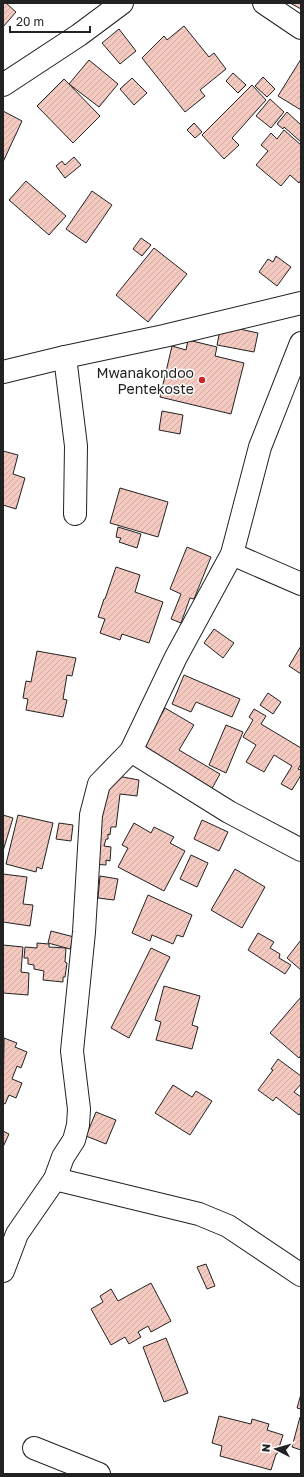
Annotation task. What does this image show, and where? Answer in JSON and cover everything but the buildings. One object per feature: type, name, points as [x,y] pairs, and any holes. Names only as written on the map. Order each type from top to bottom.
[{"type":"street","points":[[3,85],[79,35],[122,3]]},
{"type":"street","points":[[264,3],[301,28]]},
{"type":"street","points":[[3,372],[164,336],[301,303]]},
{"type":"street","points":[[3,1271],[17,1234],[55,1179],[63,1157],[74,1140],[78,1125],[79,1109],[72,1051],[84,932],[91,815],[99,784],[131,751],[176,657],[232,554],[260,447],[300,349]]},
{"type":"street","points":[[65,357],[76,446],[75,514]]},
{"type":"street","points":[[232,554],[301,584]]},
{"type":"street","points":[[131,751],[229,812],[301,850]]},
{"type":"street","points":[[55,1179],[199,1214],[228,1226],[301,1276]]},
{"type":"street","points":[[34,1448],[99,1474]]},
{"type":"place","name":"Mwanakondoo Pentekoste","points":[[202,380]]}]
